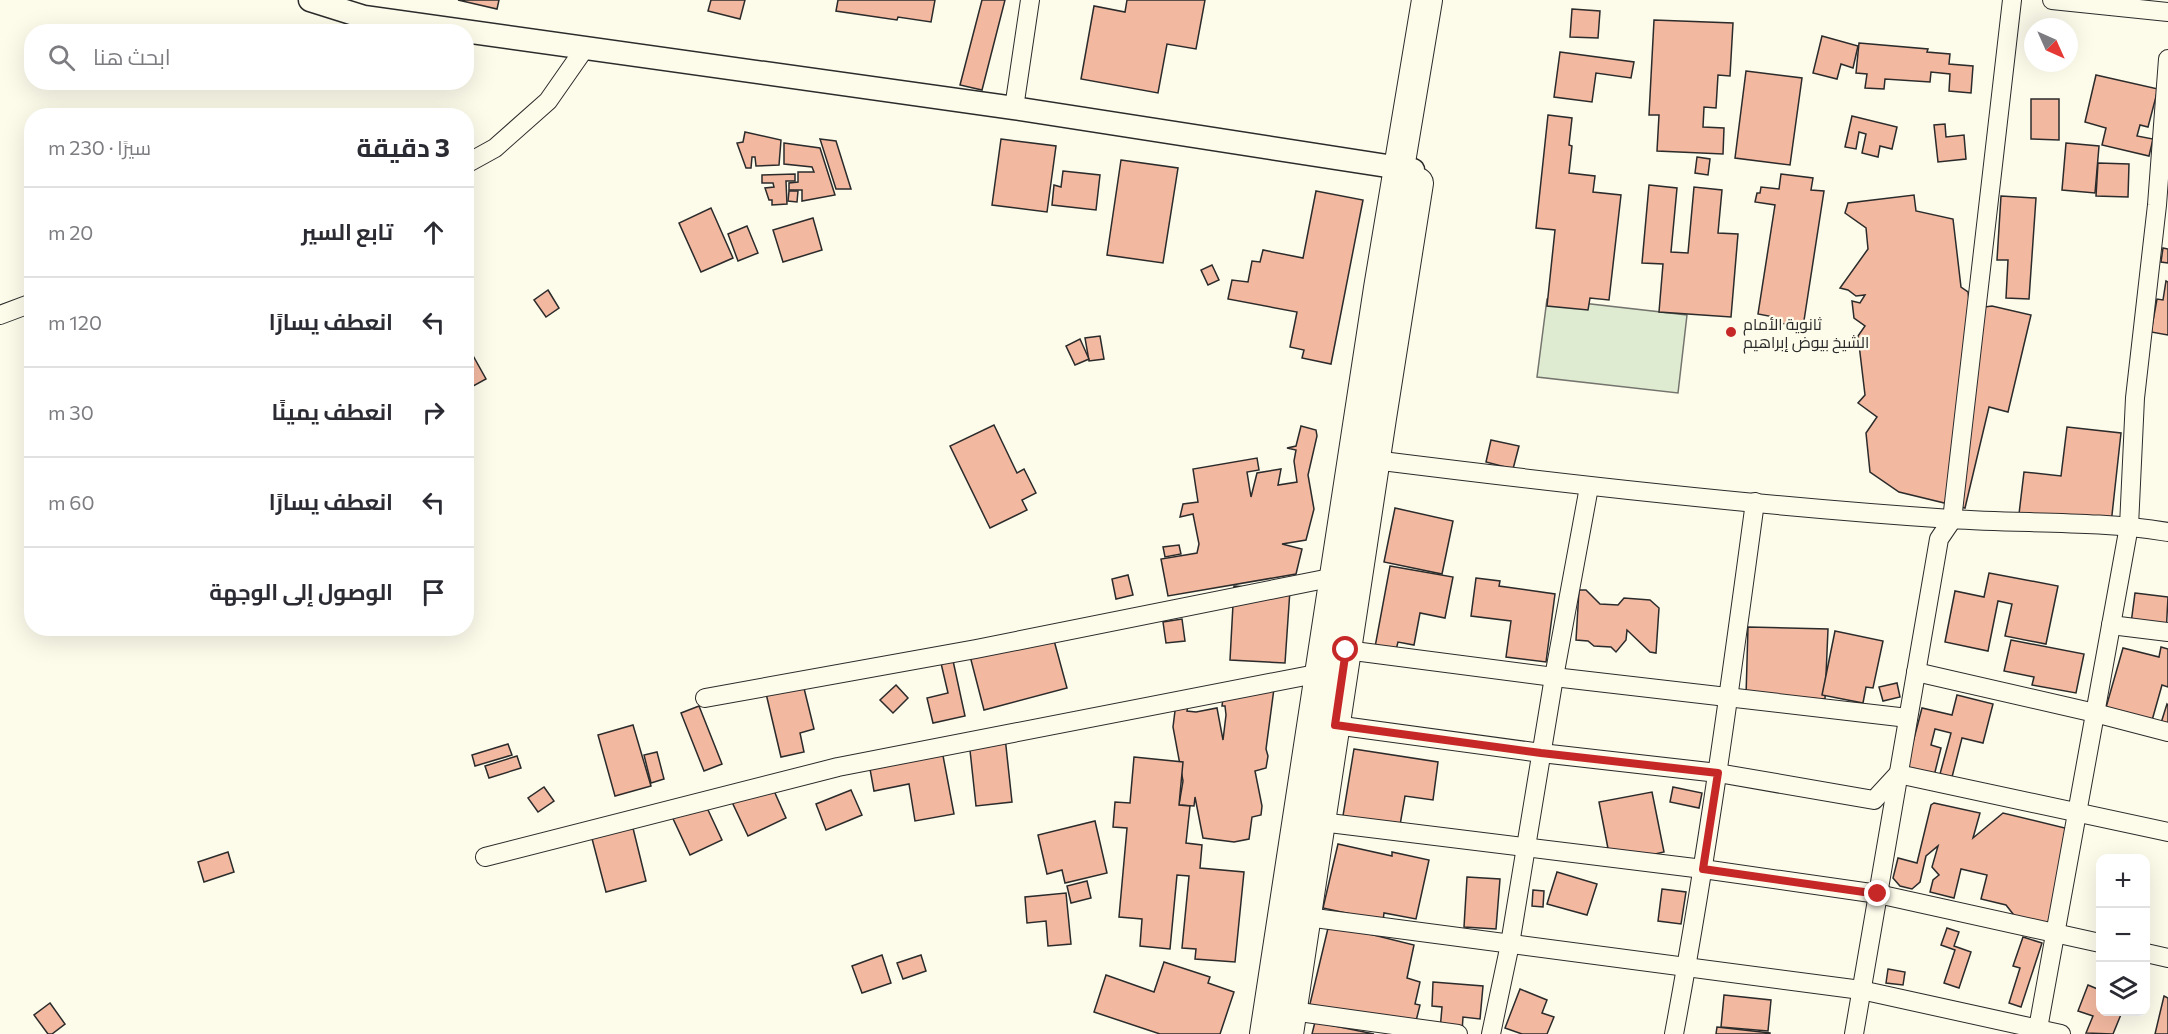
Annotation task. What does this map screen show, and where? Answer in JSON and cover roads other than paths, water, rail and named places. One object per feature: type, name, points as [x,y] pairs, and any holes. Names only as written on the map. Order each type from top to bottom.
[{"type":"main road","points":[[1290,1023],[1374,460],[1410,170],[1426,0]]},
{"type":"main road","points":[[1265,1034],[1379,288],[1410,170],[1448,0]]},
{"type":"street","points":[[310,0],[345,6],[364,16],[419,24]]},
{"type":"street","points":[[1014,108],[1030,0]]},
{"type":"street","points":[[1854,1034],[1939,539],[1952,519],[2012,0]]},
{"type":"street","points":[[2052,0],[2116,3],[2168,12]]},
{"type":"street","points":[[474,32],[1014,108],[1410,170]]},
{"type":"street","points":[[474,160],[495,148],[548,101],[585,48]]},
{"type":"street","points":[[2038,1031],[2129,526],[2135,398],[2157,205],[2168,59]]},
{"type":"street","points":[[0,315],[24,306]]},
{"type":"street","points":[[1374,460],[1589,487],[1952,519],[2129,526],[2168,532]]},
{"type":"street","points":[[1491,1034],[1510,944],[1554,677],[1589,487]]},
{"type":"street","points":[[1674,1034],[1718,773],[1755,502]]},
{"type":"street","points":[[705,698],[976,649],[1335,578]]},
{"type":"street","points":[[2111,625],[2168,632]]},
{"type":"street","points":[[1346,650],[1554,677],[1908,718]]},
{"type":"street","points":[[1916,672],[2096,713],[2168,732]]},
{"type":"street","points":[[485,857],[838,767],[1321,673]]},
{"type":"street","points":[[1335,725],[1541,753],[1718,773],[1874,800],[1898,774]]},
{"type":"street","points":[[1898,774],[2168,832]]},
{"type":"street","points":[[1321,822],[1703,869],[1878,894],[2096,942]]},
{"type":"street","points":[[1307,917],[1861,990],[2038,1031],[2061,1034]]},
{"type":"street","points":[[2150,954],[2168,958]]},
{"type":"street","points":[[1290,1023],[1458,1034]]},
{"type":"place","name":"ثانوية الأمام الشيخ بيوض إبراهيم","points":[[1731,332]]}]
